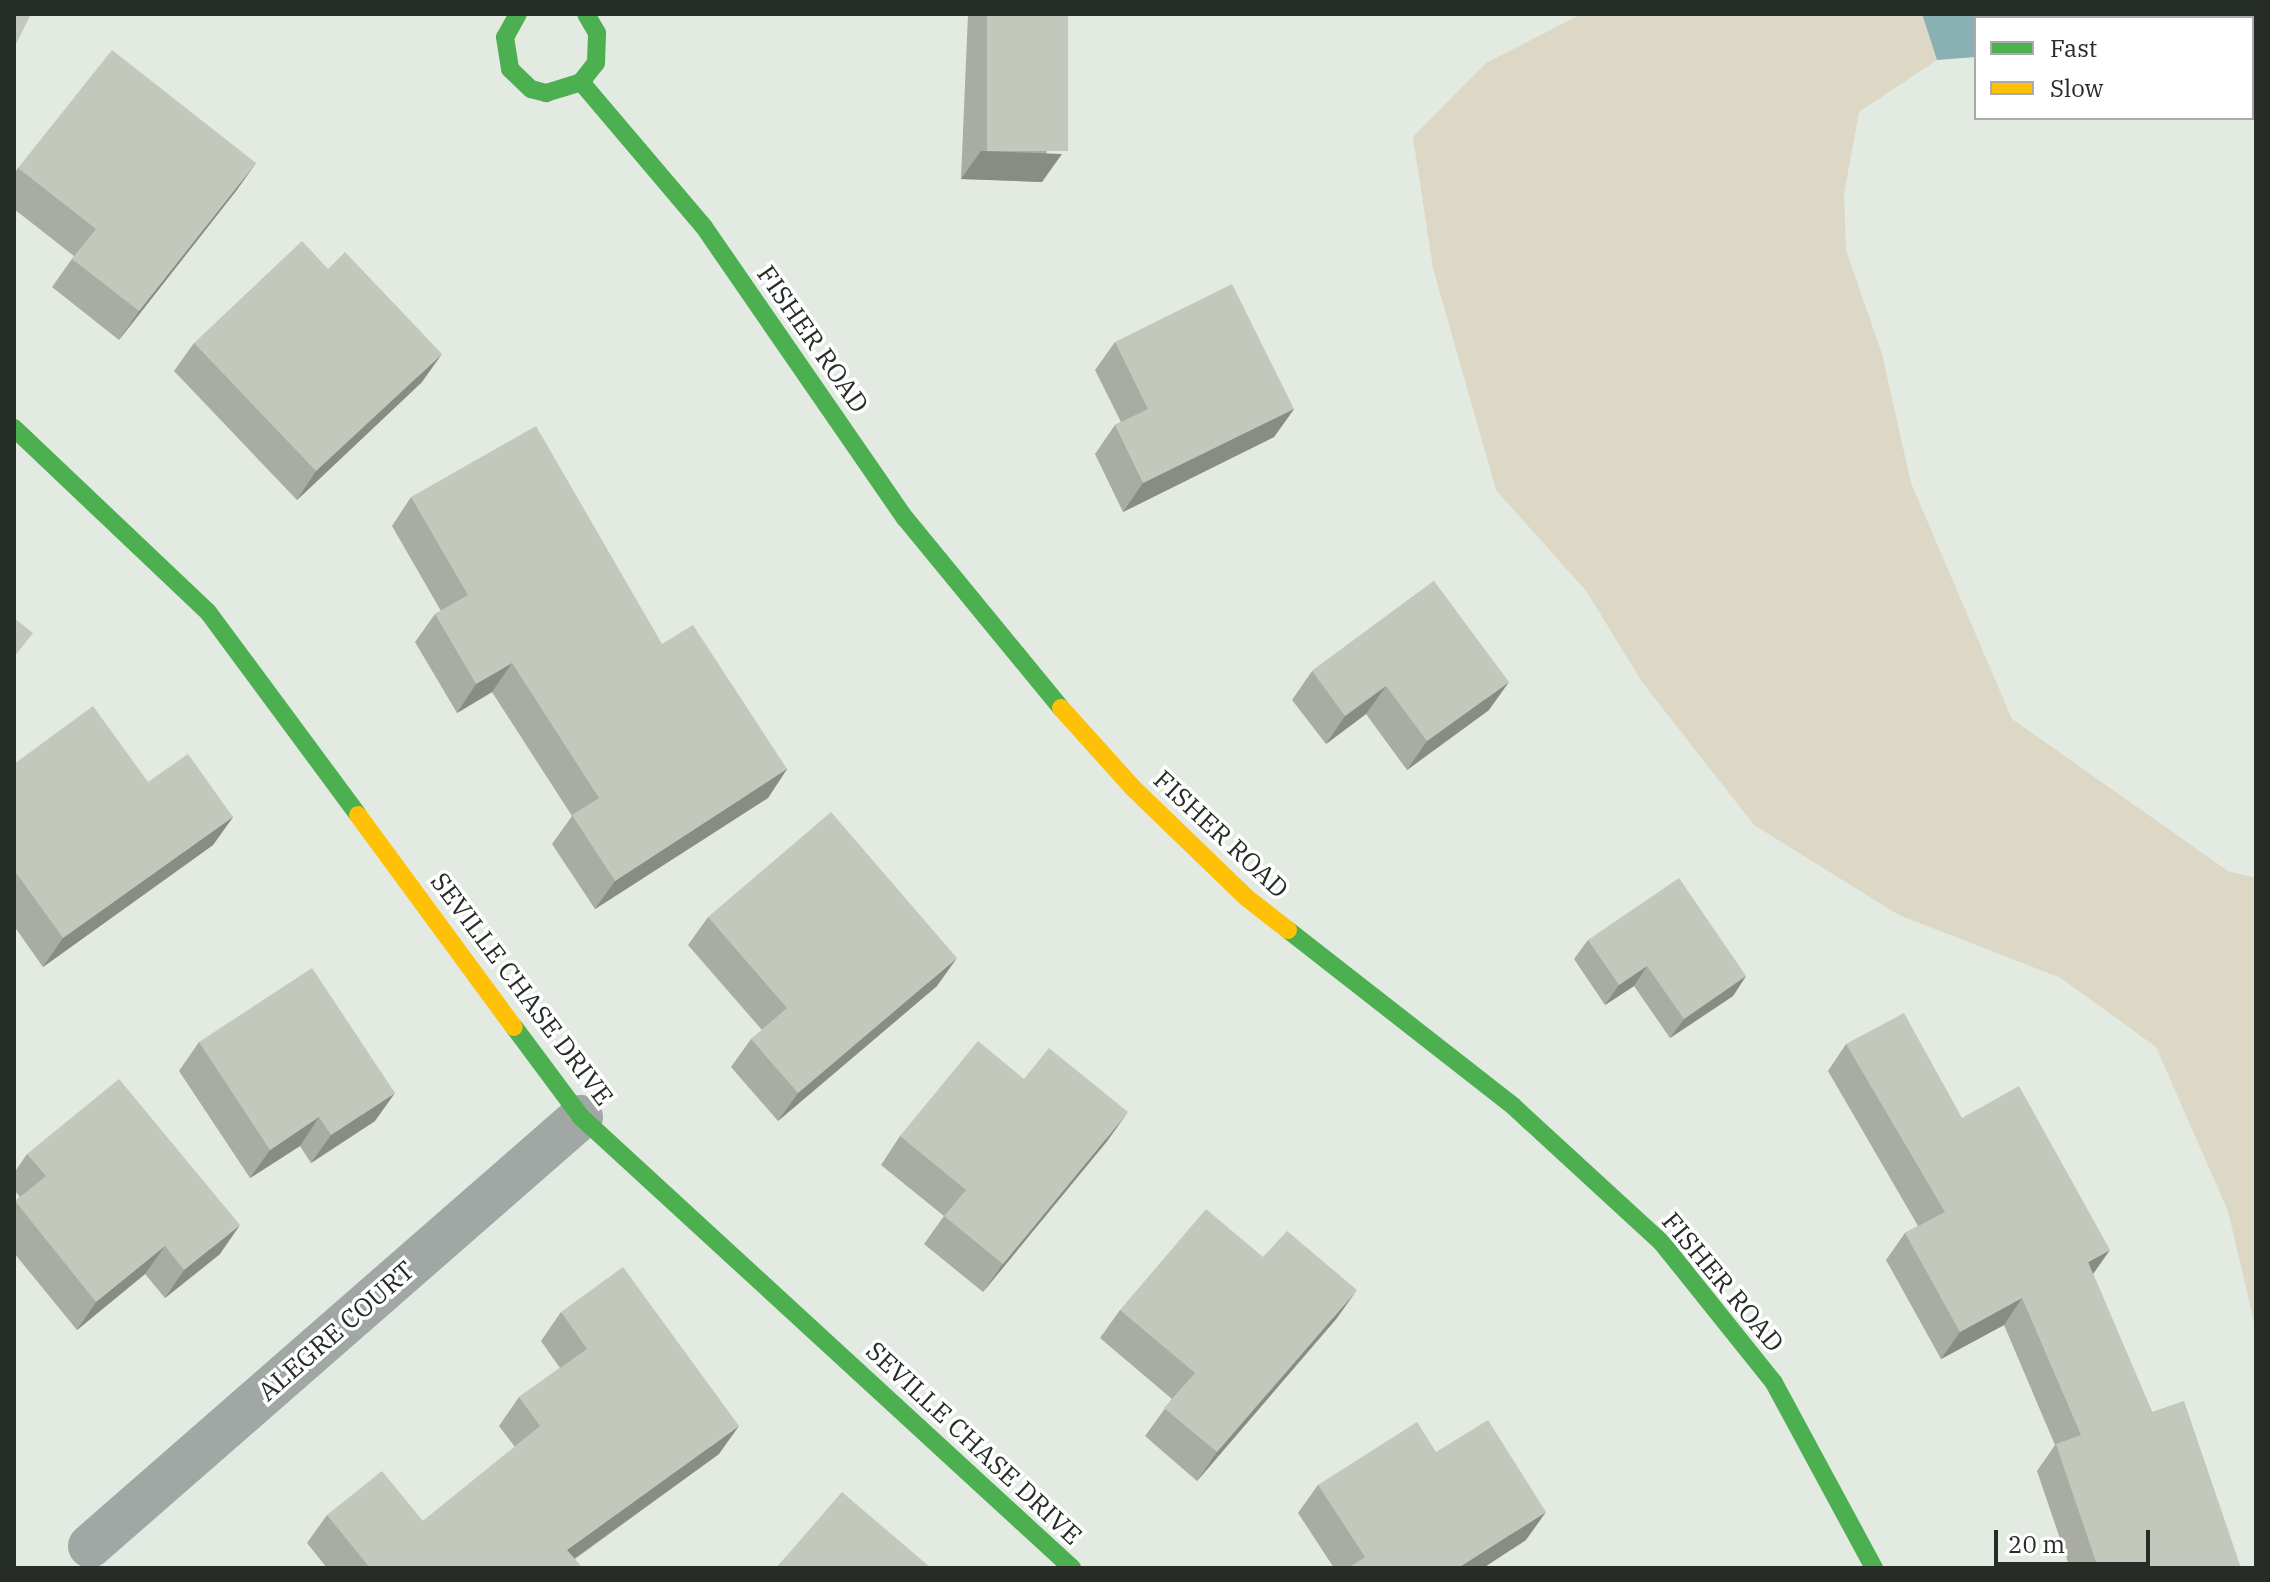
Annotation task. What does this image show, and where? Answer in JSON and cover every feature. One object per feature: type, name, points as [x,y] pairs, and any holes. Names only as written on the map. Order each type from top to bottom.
[{"type":"street","points":[[517,14],[505,37],[504,53],[519,81],[546,93],[581,82],[599,48],[586,14]]},
{"type":"street","name":"FISHER ROAD","points":[[581,82],[704,227],[905,518],[1014,655],[1133,788],[1247,898],[1513,1106],[1662,1243],[1774,1383],[1874,1568]]},
{"type":"street","name":"SEVILLE CHASE DRIVE","points":[[14,428],[208,612],[581,1117],[1072,1568]]},
{"type":"street","name":"ALEGRE COURT","points":[[90,1546],[581,1117]]},
{"type":"shaded area","points":[[1582,14],[1922,14],[1937,60],[1859,112],[1844,194],[1846,250],[1882,354],[1911,483],[2012,719],[2228,871],[2256,878],[2256,1330],[2228,1211],[2156,1047],[2061,978],[1899,915],[1754,825],[1642,682],[1587,592],[1496,490],[1433,268],[1413,137],[1486,63]]},
{"type":"water","points":[[1922,14],[2228,14],[1974,16],[1974,57],[1937,60]]},
{"type":"building","points":[[14,14],[31,14],[14,48]]},
{"type":"building","points":[[987,14],[1068,14],[1068,151],[987,151]]},
{"type":"building","points":[[112,50],[256,163],[139,311],[72,259],[96,229],[18,168]]},
{"type":"building","points":[[302,241],[328,269],[345,252],[442,354],[316,471],[194,343]]},
{"type":"building","points":[[1232,284],[1294,409],[1143,483],[1115,425],[1148,409],[1115,342]]},
{"type":"building","points":[[536,426],[662,644],[693,625],[787,769],[615,881],[572,815],[599,798],[512,663],[476,684],[435,614],[468,595],[411,497]]},
{"type":"building","points":[[1434,581],[1509,682],[1427,741],[1386,686],[1345,716],[1312,671]]},
{"type":"building","points":[[14,618],[33,633],[14,657]]},
{"type":"building","points":[[93,706],[148,782],[188,754],[233,817],[63,938],[14,870],[14,764]]},
{"type":"building","points":[[831,812],[957,958],[798,1093],[751,1039],[787,1008],[708,917]]},
{"type":"building","points":[[1679,878],[1746,976],[1684,1019],[1647,966],[1619,985],[1588,940]]},
{"type":"building","points":[[312,968],[395,1093],[331,1135],[319,1117],[270,1150],[199,1042]]},
{"type":"building","points":[[1904,1013],[1962,1118],[2019,1086],[2110,1250],[2088,1262],[2152,1412],[2184,1401],[2241,1568],[2098,1568],[2056,1444],[2081,1435],[2022,1298],[1960,1332],[1905,1233],[1945,1212],[1846,1044]]},
{"type":"building","points":[[978,1041],[1024,1079],[1049,1048],[1128,1112],[1003,1264],[944,1216],[966,1190],[900,1136]]},
{"type":"building","points":[[119,1079],[240,1225],[184,1270],[165,1246],[96,1302],[15,1201],[46,1176],[27,1154]]},
{"type":"building","points":[[1206,1209],[1263,1257],[1287,1231],[1357,1290],[1217,1452],[1164,1408],[1195,1373],[1120,1310]]},
{"type":"building","points":[[623,1267],[739,1426],[567,1550],[581,1566],[579,1568],[370,1568],[327,1515],[382,1471],[423,1521],[540,1426],[519,1397],[587,1349],[561,1312]]},
{"type":"building","points":[[1488,1420],[1546,1512],[1458,1568],[1348,1568],[1365,1557],[1318,1485],[1417,1422],[1436,1452]]},
{"type":"building","points":[[842,1492],[931,1568],[776,1568]]},
{"type":"traffic: fast","points":[[518,14],[505,37],[510,69],[531,89],[546,93],[581,82],[596,63],[597,33],[586,14]]},
{"type":"traffic: fast","points":[[581,82],[704,227],[905,518],[1061,708]]},
{"type":"traffic: fast","points":[[14,428],[208,612],[358,815]]},
{"type":"traffic: fast","points":[[1288,930],[1513,1106],[1662,1243],[1774,1383],[1874,1568]]},
{"type":"traffic: fast","points":[[514,1027],[581,1117],[1072,1568]]},
{"type":"traffic: slow","points":[[1061,708],[1133,788],[1247,898],[1288,930]]},
{"type":"traffic: slow","points":[[358,815],[514,1027]]}]
